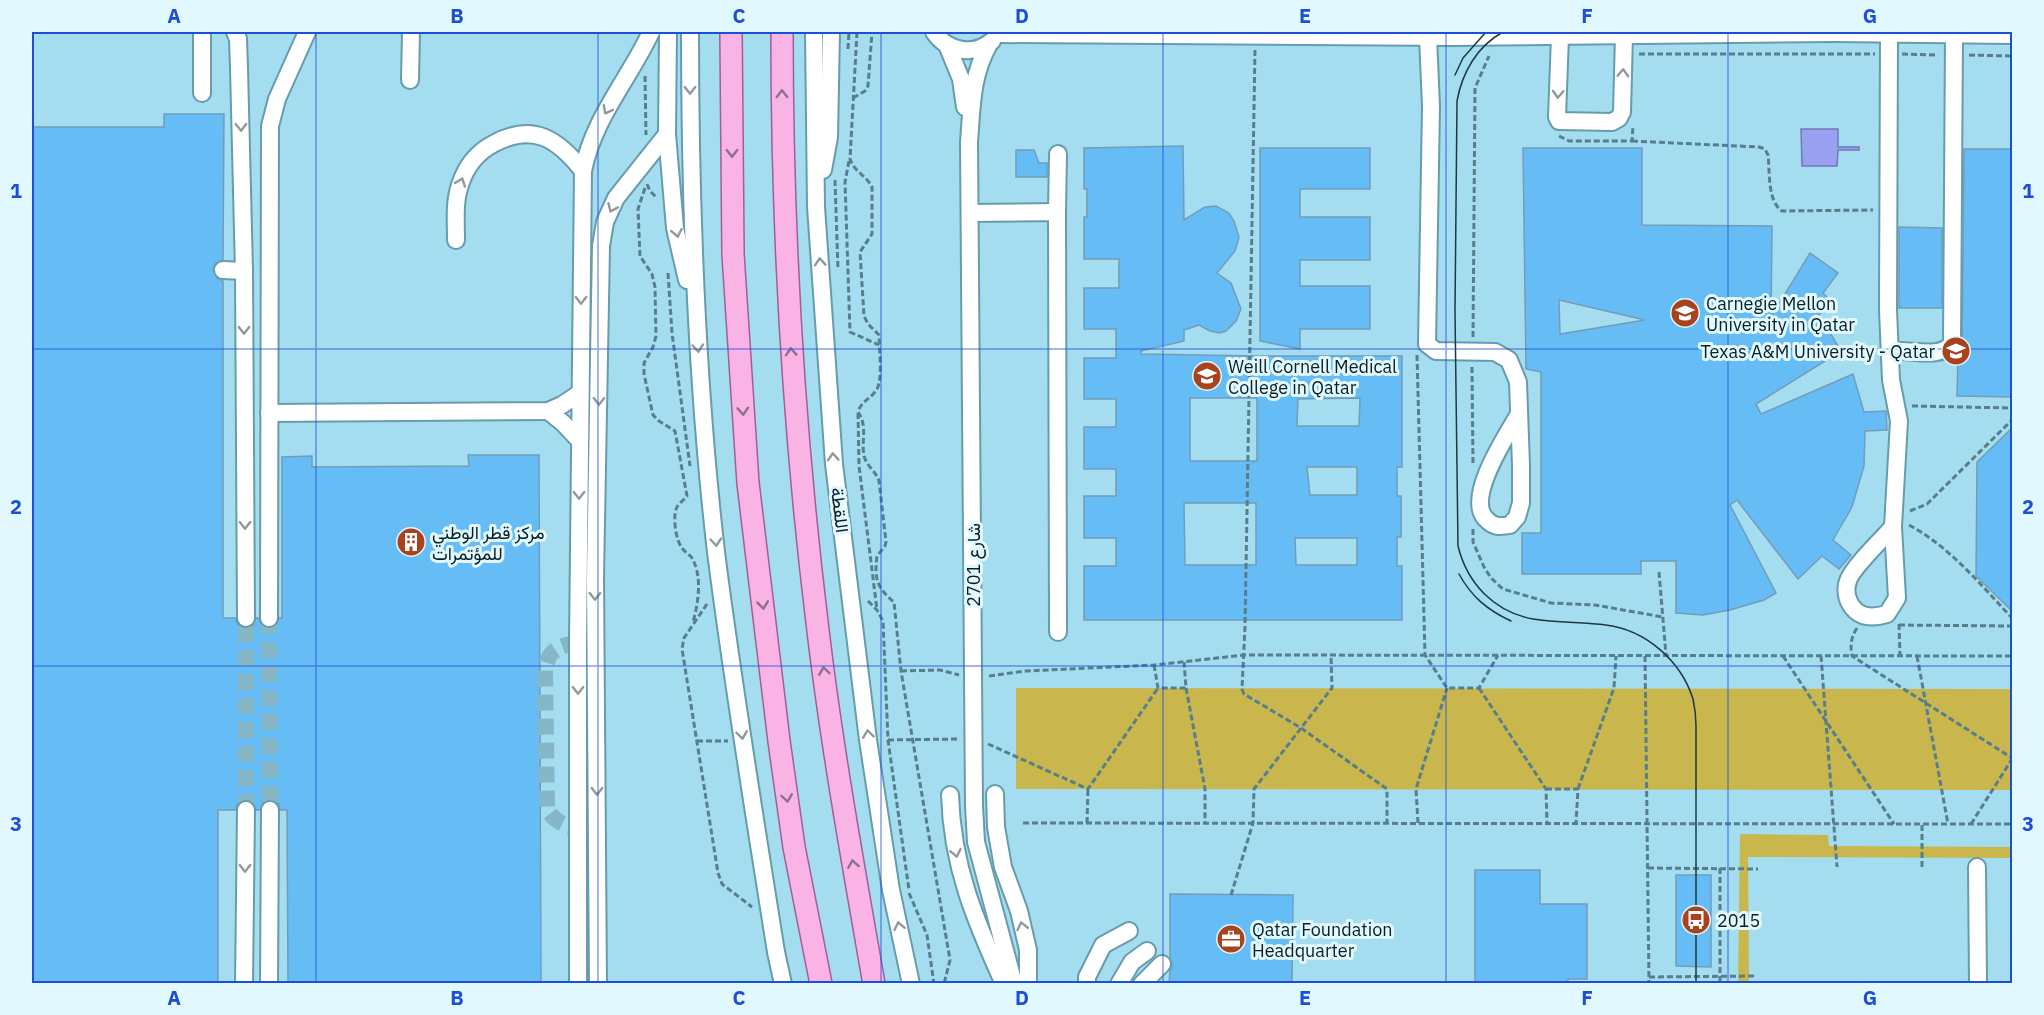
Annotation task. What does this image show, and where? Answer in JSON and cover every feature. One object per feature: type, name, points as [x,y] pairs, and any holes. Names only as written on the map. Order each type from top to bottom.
[{"type":"main road","points":[[731,32],[733,254],[748,483],[794,848],[821,984]]},
{"type":"main road","name":"اللقطة","points":[[782,32],[782,169],[789,312],[810,554],[817,624],[834,740],[874,984]]},
{"type":"street","points":[[202,32],[202,93]]},
{"type":"street","points":[[235,32],[238,39],[244,271],[246,618]]},
{"type":"street","points":[[269,618],[270,126],[277,99],[307,32]]},
{"type":"street","points":[[410,80],[411,32]]},
{"type":"street","points":[[579,984],[579,440],[583,171],[595,131],[638,60],[651,32]]},
{"type":"street","points":[[668,32],[667,134],[675,228],[696,322]]},
{"type":"street","points":[[690,32],[690,165],[696,322],[716,550],[742,741],[783,984]]},
{"type":"street","name":"اللقطة","points":[[814,32],[816,207],[835,476],[868,740],[891,890],[911,984]]},
{"type":"street","points":[[816,207],[829,137],[831,32]]},
{"type":"street","points":[[934,32],[947,45],[968,51],[980,49],[996,36],[1428,37],[1835,32],[1889,35],[2013,35]]},
{"type":"street","points":[[1560,36],[1557,117],[1559,121],[1612,122],[1619,118],[1622,112],[1624,35]]},
{"type":"street","points":[[1889,35],[1888,310],[1891,380],[1899,421],[1894,522],[1897,598],[1887,614],[1868,617],[1858,613],[1850,604],[1846,591],[1848,579],[1894,522]]},
{"type":"street","points":[[1901,351],[1940,352],[1949,348],[1952,343],[1954,35]]},
{"type":"street","name":"شارع 2701","points":[[996,36],[975,75],[969,142],[973,739],[976,842],[1014,984]]},
{"type":"street","points":[[1428,37],[1431,106],[1427,344],[1436,351],[1495,352],[1509,360],[1518,382],[1519,414],[1521,503],[1517,517],[1510,525],[1498,527],[1490,524],[1481,513],[1480,495],[1488,472],[1519,414]]},
{"type":"street","name":"شارع 2701","points":[[947,45],[961,79],[969,142]]},
{"type":"street","points":[[456,240],[457,199],[468,167],[482,150],[507,136],[527,134],[547,138],[564,148],[583,171]]},
{"type":"street","points":[[598,984],[595,577],[601,246],[606,222],[616,198],[667,134]]},
{"type":"street","points":[[1058,154],[1058,632]]},
{"type":"street","points":[[970,213],[1058,212]]},
{"type":"street","points":[[223,270],[244,271]]},
{"type":"street","points":[[269,413],[548,411],[580,393]]},
{"type":"street","points":[[548,411],[579,440]]},
{"type":"street","points":[[995,794],[996,827],[1003,867],[1019,910],[1028,950],[1028,984]]},
{"type":"street","points":[[950,795],[951,826],[965,892],[1004,984]]},
{"type":"street","points":[[244,984],[246,810]]},
{"type":"street","points":[[269,984],[270,810]]},
{"type":"street","points":[[1977,867],[1978,984]]},
{"type":"street","points":[[1087,984],[1087,977],[1103,945],[1130,931]]},
{"type":"street","points":[[1119,984],[1132,962],[1147,951]]},
{"type":"street","points":[[1142,984],[1162,964]]},
{"type":"path","points":[[848,50],[849,32]]},
{"type":"path","points":[[850,332],[845,182],[850,159],[857,32]]},
{"type":"path","points":[[853,98],[865,91],[868,86],[872,32]]},
{"type":"path","points":[[1255,36],[1244,655],[1241,685],[1244,694],[1301,728],[1387,789],[1387,823]]},
{"type":"path","points":[[1635,54],[1880,54]]},
{"type":"path","points":[[1899,54],[1946,55]]},
{"type":"path","points":[[1962,55],[2013,56]]},
{"type":"path","points":[[1473,470],[1475,88],[1489,56]]},
{"type":"path","points":[[1632,141],[1633,119]]},
{"type":"path","points":[[1559,121],[1559,135],[1562,139],[1569,141],[1632,141],[1765,149],[1768,155],[1775,207],[1782,211],[1889,209]]},
{"type":"path","points":[[850,159],[853,168],[868,180],[872,187],[872,234],[860,252],[864,316],[868,324],[879,335],[879,383],[876,392],[860,404],[858,412],[859,466],[877,610]]},
{"type":"path","points":[[835,178],[838,272]]},
{"type":"path","points":[[647,184],[638,208],[640,256],[652,274],[655,287],[656,336],[644,363],[644,374],[653,415],[659,422],[675,431],[678,442],[687,496],[676,509],[675,519],[678,542],[683,550],[691,555],[696,564],[699,601],[693,624]]},
{"type":"path","points":[[840,331],[850,332],[879,345]]},
{"type":"path","points":[[672,333],[690,467]]},
{"type":"path","points":[[1897,406],[2013,408]]},
{"type":"path","points":[[858,412],[864,425],[864,454],[868,466],[878,475],[879,481],[886,542],[877,556],[878,586],[894,602],[901,671],[950,960],[944,984]]},
{"type":"path","points":[[1894,522],[1927,504],[2013,420]]},
{"type":"path","points":[[1473,518],[1473,542],[1491,578],[1503,589],[1551,603],[1595,605],[1663,617]]},
{"type":"path","points":[[1894,522],[1929,536],[1959,562],[2013,618]]},
{"type":"path","points":[[1659,572],[1666,655]]},
{"type":"path","points":[[708,597],[707,604],[684,638],[682,649],[718,873],[722,884],[754,908]]},
{"type":"path","points":[[1897,598],[1900,656]]},
{"type":"path","points":[[867,601],[877,610],[883,621],[888,740],[914,916]]},
{"type":"path","points":[[1868,617],[1852,635],[1850,647],[1852,656],[2013,758],[1971,824]]},
{"type":"path","points":[[1899,625],[2013,626]]},
{"type":"path","points":[[901,671],[940,670],[973,678],[1026,671],[1154,665],[1244,655],[2013,656]]},
{"type":"path","points":[[1231,895],[1253,823],[1254,789],[1332,688],[1331,655]]},
{"type":"path","points":[[1425,656],[1447,688]]},
{"type":"path","points":[[1479,688],[1498,656]]},
{"type":"path","points":[[1576,823],[1578,789],[1614,688],[1616,656]]},
{"type":"path","points":[[1645,656],[1649,984]]},
{"type":"path","points":[[1783,656],[1894,824]]},
{"type":"path","points":[[1821,656],[1837,867]]},
{"type":"path","points":[[1917,656],[1948,824]]},
{"type":"path","points":[[1184,662],[1186,688],[1205,789],[1205,823]]},
{"type":"path","points":[[1087,823],[1088,789],[1158,688],[1154,665]]},
{"type":"path","points":[[1158,688],[1186,688]]},
{"type":"path","points":[[1447,688],[1479,688]]},
{"type":"path","points":[[1418,823],[1416,789],[1447,688]]},
{"type":"path","points":[[1479,688],[1546,789],[1546,823]]},
{"type":"path","points":[[888,740],[941,739]]},
{"type":"path","points":[[973,739],[992,745],[1088,789]]},
{"type":"path","points":[[697,741],[742,741]]},
{"type":"path","points":[[1546,789],[1578,789]]},
{"type":"path","points":[[1023,823],[2013,824]]},
{"type":"path","points":[[1922,824],[1922,867]]},
{"type":"path","points":[[1648,868],[1758,869]]},
{"type":"path","points":[[1720,868],[1720,984]]},
{"type":"path","points":[[909,893],[927,935],[934,984]]},
{"type":"path","points":[[1649,977],[1756,976]]},
{"type":"shaded area","points":[[1016,688],[2012,689],[2012,790],[1016,789]]},
{"type":"shaded area","points":[[1740,834],[1828,835],[1829,846],[2012,847],[2012,858],[1748,857],[1749,983],[1738,983]]},
{"type":"water","points":[[1801,129],[1838,129],[1838,147],[1859,147],[1859,150],[1838,150],[1837,166],[1802,166]]},
{"type":"building","name":"مركز قطر الوطني للمؤتمرات","points":[[164,114],[224,114],[223,260],[215,264],[213,270],[217,278],[223,281],[223,618],[236,618],[237,624],[245,628],[252,627],[258,618],[263,627],[268,628],[275,627],[279,618],[282,618],[282,457],[312,456],[312,467],[469,466],[468,455],[539,455],[541,984],[288,984],[287,810],[280,810],[279,804],[271,800],[264,801],[260,810],[256,810],[252,801],[246,800],[237,804],[236,810],[218,810],[218,984],[32,984],[32,127],[164,127]]},
{"type":"building","points":[[1183,146],[1184,220],[1205,207],[1216,206],[1229,213],[1239,237],[1235,251],[1217,273],[1231,283],[1241,309],[1236,321],[1226,331],[1219,333],[1199,325],[1184,330],[1184,341],[1141,351],[1141,354],[1258,356],[1260,361],[1260,356],[1402,356],[1402,467],[1397,467],[1397,496],[1401,496],[1401,537],[1397,537],[1397,566],[1402,566],[1402,620],[1084,620],[1084,566],[1116,566],[1116,538],[1084,538],[1084,496],[1116,496],[1116,469],[1084,469],[1084,427],[1116,427],[1116,399],[1084,399],[1084,358],[1116,358],[1116,329],[1084,329],[1084,288],[1119,288],[1119,259],[1084,259],[1087,189],[1084,189],[1084,148]],"holes":[[[1190,398],[1257,398],[1257,461],[1190,461]],[[1360,398],[1359,426],[1297,426],[1298,399]],[[1307,467],[1357,467],[1357,495],[1310,495]],[[1184,503],[1256,503],[1256,565],[1185,565]],[[1295,538],[1357,538],[1357,565],[1296,565]]]},
{"type":"building","points":[[1260,148],[1370,148],[1370,189],[1300,189],[1300,217],[1370,217],[1370,260],[1300,260],[1300,286],[1370,286],[1370,329],[1300,329],[1300,349],[1260,341]]},
{"type":"building","points":[[1523,148],[1642,148],[1642,225],[1772,226],[1771,317],[1810,253],[1838,273],[1823,293],[1832,302],[1816,318],[1829,331],[1841,351],[1756,404],[1761,414],[1853,374],[1864,412],[1886,411],[1887,430],[1865,431],[1864,466],[1852,507],[1833,540],[1851,555],[1839,569],[1822,556],[1798,579],[1737,500],[1730,505],[1776,593],[1764,600],[1703,615],[1676,613],[1676,561],[1641,561],[1641,574],[1522,574],[1522,533],[1541,533],[1541,372],[1526,369]],"holes":[[[1559,300],[1645,320],[1560,334]]]},
{"type":"building","points":[[1964,149],[2013,149],[2013,397],[1957,396],[1958,353],[1962,343]]},
{"type":"building","points":[[1016,150],[1034,150],[1039,163],[1047,163],[1047,177],[1016,177]]},
{"type":"building","points":[[1899,227],[1942,228],[1942,308],[1899,308]]},
{"type":"building","points":[[2013,427],[2013,612],[1976,576],[1977,462]]},
{"type":"building","points":[[1475,870],[1540,870],[1540,904],[1587,904],[1587,979],[1568,979],[1568,984],[1475,984]]},
{"type":"building","points":[[1676,875],[1711,875],[1711,967],[1676,966]]},
{"type":"building","name":"Qatar Foundation Headquarter","points":[[1170,894],[1293,895],[1292,984],[1169,984],[1172,966]]},
{"type":"tunnel","points":[[246,618],[246,810]]},
{"type":"tunnel","points":[[269,618],[270,810]]},
{"type":"tunnel","points":[[578,642],[565,645],[552,653],[545,669],[547,809],[557,820],[579,830]]},
{"type":"tram line","points":[[1455,75],[1463,58],[1486,32]]},
{"type":"tram line","points":[[1503,32],[1486,45],[1472,61],[1457,101],[1455,311],[1458,546],[1475,584],[1484,594],[1506,610],[1533,619],[1621,628],[1648,641],[1671,660],[1680,672],[1693,699],[1696,723],[1696,984]]},
{"type":"tram line","points":[[1459,574],[1480,602],[1511,621]]},
{"type":"place","name":"Carnegie Mellon University in Qatar","points":[[1685,313]]},
{"type":"place","name":"Texas A&M University - Qatar","points":[[1956,351]]},
{"type":"place","name":"Weill Cornell Medical College in Qatar","points":[[1207,376]]},
{"type":"place","name":"مركز قطر الوطني للمؤتمرات","points":[[411,542]]},
{"type":"place","name":"2015","points":[[1696,920]]},
{"type":"place","name":"Qatar Foundation Headquarter","points":[[1231,939]]}]
